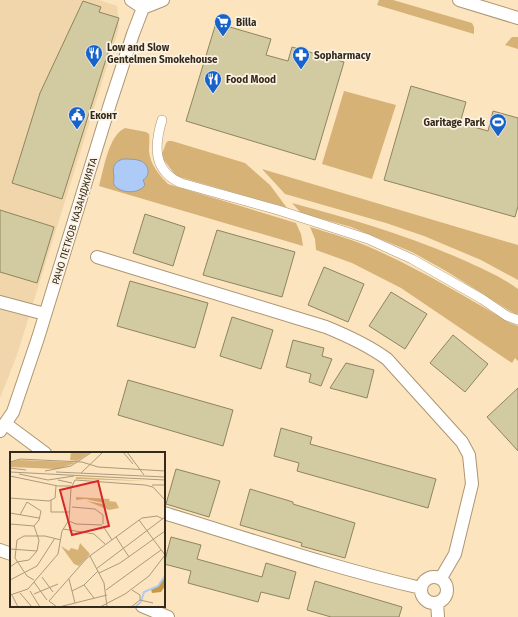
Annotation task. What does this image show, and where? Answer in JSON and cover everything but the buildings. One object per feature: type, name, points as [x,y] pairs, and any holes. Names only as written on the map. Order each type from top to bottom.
[{"type":"street","points":[[131,0],[145,4],[163,0]]},
{"type":"street","points":[[459,0],[518,18]]},
{"type":"street","name":"РАЧО ПЕТКОВ КАЗАНДЖИЯТА","points":[[3,427],[13,412],[112,97],[133,34],[145,4]]},
{"type":"street","points":[[162,120],[156,143],[156,150],[158,158],[166,174],[173,180],[333,227],[368,239],[412,259],[482,299],[507,316],[518,320]]},
{"type":"street","points":[[97,257],[326,327],[360,341],[387,359],[462,442],[469,455],[472,484],[460,540],[450,565],[441,578]]},
{"type":"street","points":[[0,302],[45,314]]},
{"type":"street","points":[[3,427],[43,452]]},
{"type":"street","points":[[165,513],[348,569],[421,588]]},
{"type":"street","points":[[0,550],[10,554]]},
{"type":"street","points":[[431,577],[441,578],[448,587],[448,592],[442,601],[437,603],[427,601],[423,598],[421,593],[422,583],[431,577]]},
{"type":"street","points":[[437,603],[438,617]]},
{"type":"street","points":[[144,607],[168,617]]},
{"type":"shaded area","points":[[0,0],[99,0],[117,6],[119,28],[17,355],[0,398]]},
{"type":"shaded area","points":[[379,0],[393,0],[472,23],[474,27],[474,34],[377,5]]},
{"type":"shaded area","points":[[512,37],[518,37],[518,49],[505,45]]},
{"type":"shaded area","points":[[344,91],[396,105],[372,179],[322,164]]},
{"type":"shaded area","points":[[125,128],[146,132],[149,134],[149,151],[151,160],[158,173],[168,184],[296,223],[301,234],[303,246],[99,186],[105,162],[114,138]]},
{"type":"shaded area","points":[[168,141],[245,163],[270,185],[287,208],[176,176],[164,160],[162,154]]},
{"type":"shaded area","points":[[262,169],[518,245],[518,280],[481,260],[424,236],[386,223],[285,194]]},
{"type":"shaded area","points":[[292,203],[357,221],[420,242],[490,272],[518,289],[518,314],[515,314],[446,271],[412,252],[351,227],[301,213]]},
{"type":"shaded area","points":[[310,227],[344,237],[393,258],[518,326],[518,361],[515,358],[512,363],[401,288],[352,263],[316,250],[315,239]]},
{"type":"water","points":[[123,159],[135,159],[146,165],[148,173],[146,178],[143,180],[145,185],[139,190],[130,192],[125,191],[114,185],[114,167],[116,163]]},
{"type":"place","name":"Billa","points":[[223,37]]},
{"type":"place","name":"Low and Slow Gentelmen Smokehouse","points":[[94,68]]},
{"type":"place","name":"Sopharmacy","points":[[301,70]]},
{"type":"place","name":"Food Mood","points":[[213,94]]},
{"type":"place","name":"Еконт","points":[[77,130]]},
{"type":"place","name":"Garitage Park","points":[[498,137]]}]
